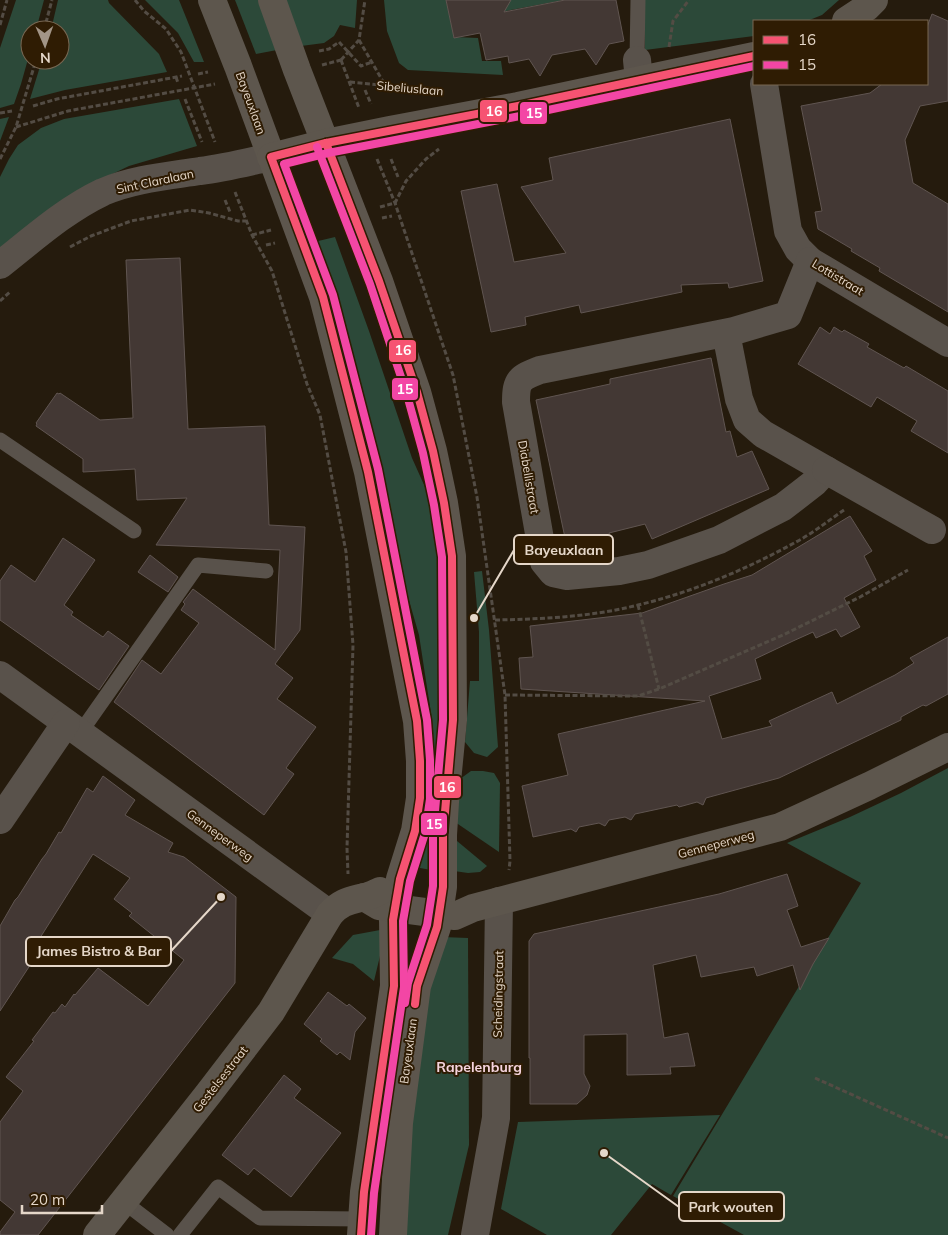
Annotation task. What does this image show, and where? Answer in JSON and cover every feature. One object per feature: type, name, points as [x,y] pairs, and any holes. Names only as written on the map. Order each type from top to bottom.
[{"type":"main road","name":"Bayeuxlaan","points":[[212,0],[323,297],[368,472],[417,721],[421,770],[418,815],[393,920],[394,986],[364,1192],[362,1227]]},
{"type":"main road","name":"Bayeuxlaan","points":[[272,0],[379,281],[417,392],[433,451],[444,503],[452,556],[454,720],[445,802],[443,886],[437,927],[417,986],[399,1123],[393,1235]]},
{"type":"main road","points":[[848,20],[868,7],[874,0]]},
{"type":"main road","points":[[271,157],[326,143],[518,106],[638,70],[665,75],[753,56]]},
{"type":"main road","name":"Genneperweg","points":[[348,904],[380,891],[396,901],[440,908],[455,916],[473,908],[780,827],[948,747]]},
{"type":"main road","name":"Gestelsestraat","points":[[97,1235],[271,1012],[348,904]]},
{"type":"street","name":"Lottistraat","points":[[764,85],[788,231],[798,249],[816,264],[948,342]]},
{"type":"street","name":"Sint Claralaan","points":[[9,275],[56,220],[103,192],[143,180],[213,169],[271,157]]},
{"type":"street","name":"Diabellistraat","points":[[816,264],[788,315],[726,333],[540,370],[524,376],[516,387],[516,402],[544,562],[553,574],[566,576],[619,571],[648,565],[719,540],[783,507],[814,484],[826,470]]},
{"type":"street","points":[[726,333],[740,399],[747,420],[763,434],[932,530]]},
{"type":"street","name":"Genneperweg","points":[[0,675],[73,728],[348,904]]},
{"type":"street","points":[[0,820],[73,728]]},
{"type":"street","name":"Scheidingstraat","points":[[475,1235],[496,1118],[499,902]]},
{"type":"lane","points":[[638,0],[638,70]]},
{"type":"lane","points":[[0,440],[134,531]]},
{"type":"lane","points":[[73,728],[198,565],[266,572]]},
{"type":"lane","points":[[180,1235],[218,1187],[260,1218],[362,1227]]},
{"type":"lane","points":[[124,1202],[167,1235]]},
{"type":"path","points":[[0,25],[7,0]]},
{"type":"path","points":[[47,20],[52,0]]},
{"type":"path","points":[[135,0],[144,11],[166,29],[181,52],[211,132]]},
{"type":"path","points":[[365,0],[360,40],[385,86]]},
{"type":"path","points":[[665,75],[673,21],[689,0]]},
{"type":"path","points":[[358,105],[341,60],[360,40]]},
{"type":"path","points":[[312,52],[329,49],[339,42],[361,66],[372,62]]},
{"type":"path","points":[[0,159],[16,127],[33,70]]},
{"type":"path","points":[[198,74],[208,72]]},
{"type":"path","points":[[33,106],[57,99],[182,76]]},
{"type":"path","points":[[176,78],[178,83]]},
{"type":"path","name":"Sibeliuslaan","points":[[350,82],[452,91]]},
{"type":"path","points":[[16,127],[68,111],[212,85]]},
{"type":"path","points":[[365,90],[371,104]]},
{"type":"path","points":[[185,99],[202,142]]},
{"type":"path","points":[[0,113],[12,111]]},
{"type":"path","points":[[378,207],[396,203],[406,180],[426,159],[445,145]]},
{"type":"path","points":[[391,159],[398,177]]},
{"type":"path","points":[[238,199],[252,235],[272,270],[307,384],[320,414],[346,552],[353,645],[347,848],[348,904]]},
{"type":"path","points":[[225,200],[230,212]]},
{"type":"path","points":[[68,248],[90,236],[131,221],[190,210],[209,213],[238,222],[246,221]]},
{"type":"path","points":[[382,218],[392,216]]},
{"type":"path","points":[[252,235],[276,229]]},
{"type":"path","points":[[0,301],[9,275]]},
{"type":"path","points":[[505,695],[638,696],[659,689],[783,635],[860,597],[908,570]]},
{"type":"path","points":[[638,605],[659,689]]},
{"type":"path","points":[[815,1078],[948,1138]]},
{"type":"green space","points":[[16,0],[44,0],[39,20],[20,20],[20,70],[25,70],[14,104],[0,108],[0,48]]},
{"type":"green space","points":[[58,0],[108,0],[159,54],[167,72],[65,90],[30,99],[39,70],[70,70],[70,20],[53,20]]},
{"type":"green space","points":[[145,0],[179,0],[204,62],[194,62],[178,33]]},
{"type":"green space","points":[[235,0],[258,0],[277,50],[256,54]]},
{"type":"green space","points":[[284,0],[357,0],[355,28],[340,25],[334,36],[324,43],[301,46]]},
{"type":"green space","points":[[384,0],[446,0],[454,37],[478,38],[482,61],[501,61],[503,75],[408,70],[399,63],[387,31]]},
{"type":"green space","points":[[492,0],[564,0],[495,13]]},
{"type":"green space","points":[[644,0],[839,0],[822,15],[810,20],[753,20],[753,36],[645,50]]},
{"type":"green space","points":[[179,99],[197,146],[129,166],[81,189],[0,250],[0,177],[18,145],[41,128],[64,119]]},
{"type":"green space","points":[[9,117],[0,141],[0,119]]},
{"type":"green space","points":[[335,237],[412,458],[429,496],[441,557],[445,624],[436,871],[415,867],[433,760],[432,720],[419,635],[314,242]]},
{"type":"green space","points":[[482,571],[489,630],[498,747],[487,757],[474,753],[465,742],[470,681],[479,681],[479,632],[474,572]]},
{"type":"green space","points":[[948,768],[948,1235],[744,1235],[673,1196],[861,883],[787,843],[850,817]]},
{"type":"green space","points":[[471,771],[494,773],[500,783],[499,852],[452,820],[460,779]]},
{"type":"green space","points":[[451,836],[487,866],[480,872],[454,871]]},
{"type":"green space","points":[[380,930],[385,935],[374,981],[353,964],[332,958],[353,935]]},
{"type":"green space","points":[[442,937],[468,938],[469,1145],[448,1235],[402,1235],[424,991]]},
{"type":"green space","points":[[720,1115],[671,1195],[652,1184],[611,1235],[547,1235],[501,1209],[518,1122]]},
{"type":"building","points":[[446,0],[511,0],[504,12],[565,0],[616,0],[624,41],[609,44],[596,65],[585,49],[552,55],[540,76],[529,59],[509,63],[508,56],[486,60],[480,33],[454,38]]},
{"type":"building","points":[[932,14],[948,21],[948,101],[920,106],[905,140],[913,183],[948,204],[948,312],[879,271],[880,268],[818,229],[815,212],[822,211],[801,106],[870,93],[881,85],[928,85],[928,24]]},
{"type":"building","points":[[730,119],[763,281],[729,288],[728,283],[681,285],[682,292],[581,313],[579,305],[525,317],[526,325],[491,332],[461,191],[497,184],[514,262],[566,253],[521,187],[553,180],[549,158]]},
{"type":"building","points":[[180,258],[188,429],[265,426],[269,525],[305,527],[300,630],[275,664],[293,678],[277,699],[316,727],[286,768],[294,774],[264,815],[114,702],[142,660],[161,674],[199,623],[181,610],[185,604],[183,602],[193,589],[275,650],[280,550],[156,545],[187,498],[137,500],[135,469],[83,472],[83,459],[36,426],[36,423],[57,393],[60,393],[100,420],[133,418],[126,260]]},
{"type":"building","points":[[820,327],[830,334],[834,327],[842,332],[844,330],[869,344],[867,347],[904,368],[906,366],[948,391],[948,453],[911,431],[917,421],[877,397],[871,407],[798,364]]},
{"type":"building","points":[[711,358],[726,432],[730,431],[737,457],[752,451],[769,489],[652,539],[645,524],[609,533],[612,543],[568,552],[536,400],[610,384],[610,379]]},
{"type":"building","points":[[850,516],[872,551],[864,556],[876,580],[844,598],[860,627],[841,637],[836,629],[816,638],[813,632],[793,641],[755,659],[761,679],[709,696],[722,739],[772,726],[769,721],[832,692],[837,704],[895,675],[914,663],[910,658],[948,637],[948,694],[901,717],[901,720],[779,778],[706,798],[703,805],[697,802],[679,807],[677,805],[635,814],[631,820],[625,817],[609,820],[605,826],[599,823],[579,827],[576,832],[571,829],[533,837],[522,786],[568,775],[558,734],[705,701],[521,689],[519,658],[533,657],[530,626],[642,613],[752,575]]},
{"type":"building","points":[[63,538],[95,560],[64,605],[73,612],[71,615],[103,637],[108,631],[129,646],[99,690],[0,620],[0,581],[11,565],[35,582]]},
{"type":"building","points":[[150,555],[178,577],[168,592],[138,572]]},
{"type":"building","points":[[103,776],[135,800],[125,815],[173,843],[168,852],[184,857],[236,897],[235,983],[38,1235],[0,1235],[0,1232],[15,1212],[0,1200],[0,1122],[23,1091],[6,1077],[34,1041],[32,1040],[53,1012],[55,1013],[62,1004],[65,1007],[74,994],[98,968],[148,1006],[184,960],[129,916],[132,913],[114,899],[130,878],[93,854],[38,941],[44,944],[0,1011],[0,926],[59,832],[61,833],[87,788],[93,792]]},
{"type":"building","points":[[787,874],[798,906],[787,910],[801,947],[829,938],[800,990],[793,965],[757,976],[754,967],[701,977],[696,955],[653,965],[664,1038],[688,1033],[695,1066],[670,1067],[671,1074],[627,1075],[627,1034],[584,1035],[584,1074],[590,1086],[587,1095],[577,1104],[530,1104],[529,941],[534,934],[719,894]]},
{"type":"building","points":[[328,992],[347,1006],[349,1004],[366,1018],[355,1032],[350,1060],[340,1052],[337,1055],[304,1024]]},
{"type":"building","points":[[284,1075],[301,1089],[294,1098],[341,1133],[291,1197],[254,1168],[248,1175],[222,1155]]},
{"type":"transit line","name":"16","points":[[361,1235],[364,1192],[394,986],[393,920],[400,879],[415,831],[420,798],[417,721],[368,472],[323,297],[271,157],[326,143],[518,106],[753,56]]},
{"type":"transit line","name":"15","points":[[371,1235],[374,1193],[404,987],[403,921],[410,881],[425,833],[430,799],[427,720],[378,469],[333,295],[284,164],[328,153],[520,116],[753,66]]},
{"type":"transit line","name":"16","points":[[326,143],[379,281],[417,392],[433,451],[444,503],[452,556],[453,720],[443,835],[443,887],[437,927],[417,986],[415,1004]]},
{"type":"transit line","name":"15","points":[[317,147],[370,284],[407,395],[423,453],[442,557],[443,720],[433,834],[433,886],[427,925],[408,983],[405,1003]]},
{"type":"place","name":"Bayeuxlaan","points":[[474,618]]},
{"type":"place","name":"James Bistro & Bar","points":[[221,897]]},
{"type":"place","name":"Park wouten","points":[[604,1153]]},
{"type":"district","name":"Rapelenburg","points":[[479,1067]]}]
